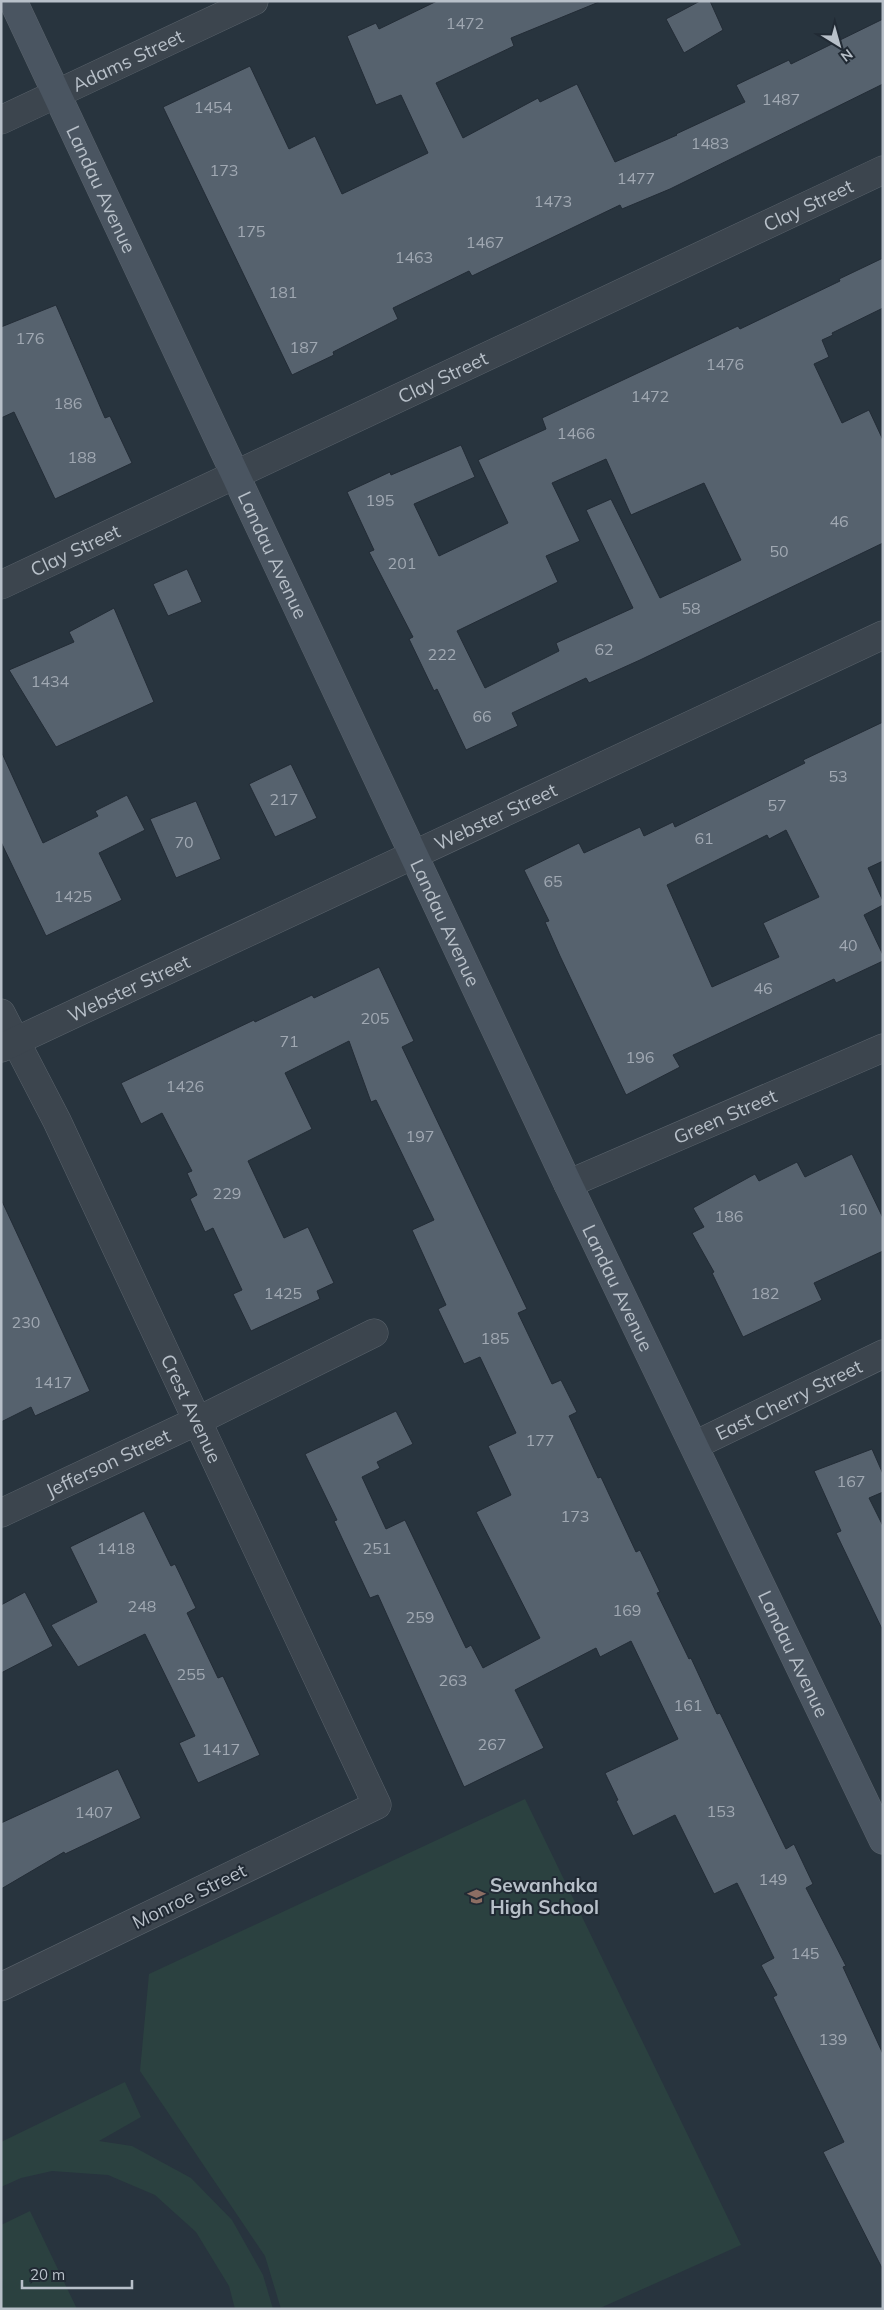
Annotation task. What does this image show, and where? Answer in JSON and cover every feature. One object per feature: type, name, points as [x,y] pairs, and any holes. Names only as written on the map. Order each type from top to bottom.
[{"type":"street","name":"Landau Avenue","points":[[13,1],[568,1184],[695,1445],[882,1838]]},
{"type":"street","name":"Adams Street","points":[[1,120],[254,1]]},
{"type":"street","name":"Clay Street","points":[[1,585],[883,170]]},
{"type":"street","name":"Webster Street","points":[[8,1045],[883,635]]},
{"type":"street","name":"Crest Avenue","points":[[1,1013],[8,1045],[56,1121],[377,1805]]},
{"type":"street","name":"Green Street","points":[[568,1184],[883,1048]]},
{"type":"street","name":"Jefferson Street","points":[[1,1513],[197,1421],[374,1333]]},
{"type":"street","name":"East Cherry Street","points":[[695,1445],[883,1354]]},
{"type":"street","name":"Monroe Street","points":[[1,1987],[377,1805]]},
{"type":"green space","name":"Sewanhaka High School","points":[[525,1799],[741,2245],[598,2309],[281,2309],[265,2256],[140,2071],[149,1974]]},
{"type":"green space","points":[[125,2082],[141,2117],[99,2141],[132,2146],[191,2178],[232,2220],[263,2275],[273,2309],[235,2309],[229,2286],[196,2232],[155,2195],[108,2175],[52,2171],[21,2178],[1,2187],[1,2142]]},
{"type":"green space","points":[[30,2211],[77,2309],[1,2309],[1,2225]]},
{"type":"building","points":[[437,1],[599,2],[511,38],[514,46],[436,83],[463,138],[538,98],[540,102],[577,84],[615,162],[745,102],[736,85],[789,60],[791,64],[883,19],[883,84],[670,189],[622,209],[620,205],[472,276],[469,271],[393,308],[398,319],[333,352],[334,355],[292,375],[163,107],[250,66],[289,149],[315,136],[342,194],[428,153],[401,95],[376,105],[347,36],[376,23],[379,29]]},
{"type":"building","points":[[700,1],[710,1],[723,30],[684,53],[666,19]]},
{"type":"building","points":[[883,258],[883,308],[832,333],[833,335],[822,340],[829,357],[814,364],[842,423],[869,410],[883,440],[883,543],[640,660],[589,683],[586,678],[512,713],[518,726],[466,750],[437,689],[434,691],[409,639],[413,637],[369,552],[374,550],[347,492],[390,472],[391,475],[461,445],[475,477],[414,504],[439,556],[508,523],[478,460],[546,429],[542,418],[738,326],[740,329],[840,281],[839,279]],"holes":[[[606,459],[631,515],[704,483],[741,560],[660,598],[611,499],[586,510],[633,608],[556,643],[559,651],[485,688],[457,631],[558,582],[546,556],[580,541],[552,483]]]},
{"type":"building","points":[[56,305],[105,418],[110,416],[132,463],[55,499],[14,412],[1,418],[1,327]]},
{"type":"building","points":[[187,569],[202,602],[168,616],[153,584]]},
{"type":"building","points":[[114,608],[154,702],[56,747],[9,670],[74,642],[69,632]]},
{"type":"building","points":[[883,722],[883,861],[868,868],[883,901],[883,905],[864,915],[883,955],[883,961],[836,983],[834,979],[673,1055],[680,1067],[626,1095],[560,956],[545,922],[549,921],[524,870],[579,843],[584,853],[640,827],[644,836],[673,822],[675,827],[805,763],[803,760]],"holes":[[[786,830],[819,897],[763,923],[779,957],[712,987],[667,885],[767,835],[769,839]]]},
{"type":"building","points":[[1,751],[43,843],[98,816],[95,811],[127,795],[145,830],[99,853],[122,900],[46,936],[1,842]]},
{"type":"building","points":[[291,764],[317,818],[275,837],[249,784]]},
{"type":"building","points":[[196,801],[221,859],[176,878],[150,819]]},
{"type":"building","points":[[379,967],[414,1041],[402,1047],[527,1309],[518,1313],[552,1384],[561,1380],[577,1412],[569,1416],[598,1478],[601,1477],[636,1552],[640,1550],[660,1592],[657,1593],[689,1659],[691,1658],[717,1714],[720,1713],[786,1849],[794,1844],[813,1884],[806,1888],[846,1966],[843,1967],[883,2054],[883,2270],[823,2152],[844,2142],[773,1997],[777,1995],[761,1965],[774,1958],[737,1883],[714,1894],[675,1815],[633,1836],[616,1801],[618,1800],[605,1773],[678,1739],[631,1641],[600,1657],[596,1648],[515,1690],[544,1748],[464,1787],[378,1595],[370,1598],[334,1521],[337,1520],[305,1454],[396,1411],[413,1444],[377,1462],[380,1468],[362,1477],[386,1529],[405,1520],[466,1648],[471,1645],[483,1668],[540,1638],[476,1512],[511,1495],[488,1446],[516,1433],[480,1357],[464,1364],[438,1309],[446,1305],[412,1230],[434,1220],[376,1100],[371,1102],[349,1041],[285,1073],[312,1129],[248,1161],[284,1238],[308,1227],[334,1283],[317,1291],[320,1299],[251,1331],[233,1294],[242,1290],[213,1228],[205,1232],[190,1199],[197,1195],[187,1173],[192,1171],[162,1113],[141,1124],[121,1083],[254,1020],[255,1022],[312,995],[314,998]]},
{"type":"building","points":[[852,1154],[883,1218],[883,1251],[814,1283],[822,1300],[743,1337],[712,1273],[714,1272],[692,1233],[704,1227],[693,1208],[755,1174],[759,1181],[797,1162],[805,1177]]},
{"type":"building","points":[[1,1199],[90,1391],[35,1416],[31,1407],[1,1422]]},
{"type":"building","points":[[872,1449],[883,1474],[883,1492],[869,1498],[883,1526],[883,1631],[836,1533],[841,1531],[814,1471]]},
{"type":"building","points":[[144,1511],[171,1566],[175,1564],[196,1608],[187,1613],[218,1678],[223,1676],[260,1755],[198,1783],[179,1743],[195,1736],[145,1634],[78,1667],[51,1625],[97,1602],[70,1547]]},
{"type":"building","points":[[25,1592],[53,1646],[1,1673],[1,1605]]},
{"type":"building","points":[[118,1769],[141,1818],[65,1854],[64,1852],[1,1889],[1,1823]]},
{"type":"place","name":"Sewanhaka High School","points":[[476,1896]]}]
